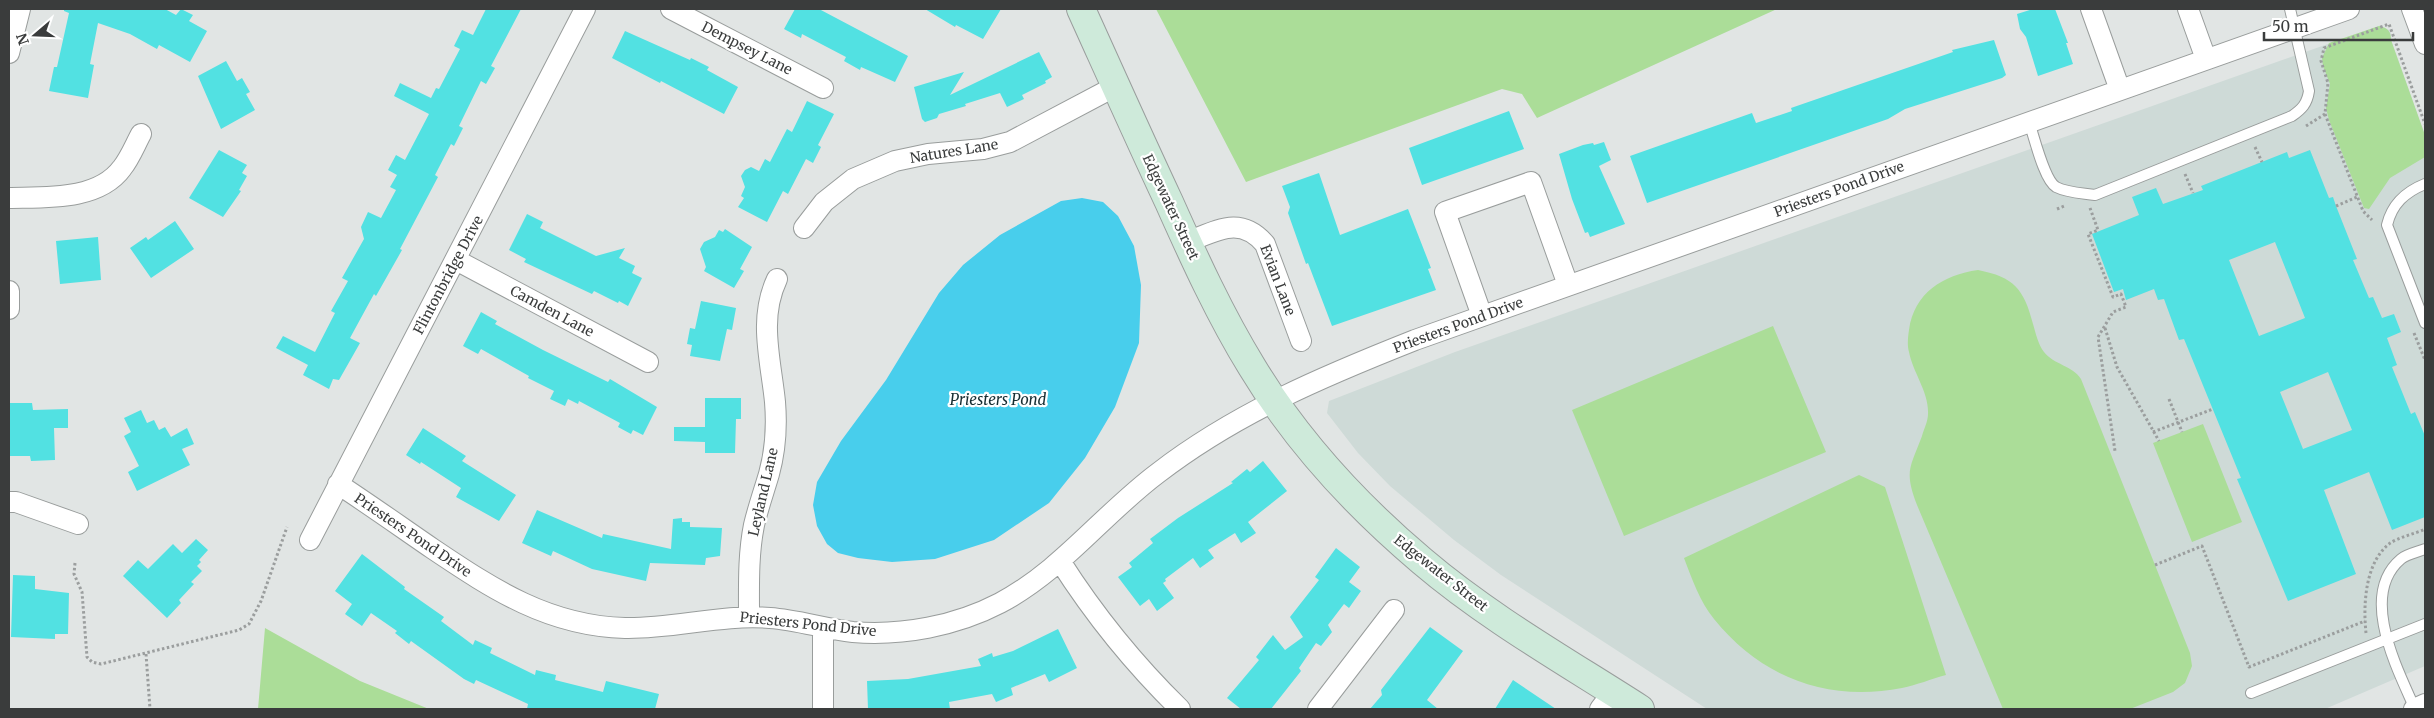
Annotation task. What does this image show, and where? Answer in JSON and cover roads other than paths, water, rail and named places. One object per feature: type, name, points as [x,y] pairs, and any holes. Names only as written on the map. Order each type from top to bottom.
[{"type":"street","points":[[9,53],[20,9]]},
{"type":"street","name":"Flintonbridge Drive","points":[[310,540],[585,9]]},
{"type":"street","name":"Dempsey Lane","points":[[671,9],[823,88]]},
{"type":"street","name":"Edgewater Street","points":[[1081,9],[1222,316],[1253,369],[1274,400],[1334,476],[1375,519],[1422,562],[1607,700],[1640,709]]},
{"type":"street","points":[[2091,9],[2120,90]]},
{"type":"street","points":[[2188,9],[2206,59]]},
{"type":"street","name":"Priesters Pond Drive","points":[[338,484],[489,587],[520,604],[555,616],[589,624],[624,628],[660,627],[725,617],[748,616],[780,619],[854,632],[893,632],[929,627],[964,618],[998,604],[1032,584],[1060,561],[1111,511],[1158,473],[1209,437],[1274,400],[1331,373],[1482,316],[2206,59],[2292,18],[2349,9]]},
{"type":"street","points":[[2412,9],[2425,44]]},
{"type":"street","name":"Natures Lane","points":[[804,228],[824,202],[853,179],[895,162],[928,154],[983,149],[1010,142],[1116,86]]},
{"type":"street","points":[[9,198],[64,196],[89,190],[111,179],[122,168],[141,134]]},
{"type":"street","points":[[1482,316],[1445,212],[1531,182],[1568,286]]},
{"type":"street","name":"Evian Lane","points":[[1187,242],[1230,227],[1243,227],[1256,233],[1265,244],[1301,342]]},
{"type":"street","name":"Camden Lane","points":[[456,260],[648,362]]},
{"type":"street","name":"Leyland Lane","points":[[748,616],[750,559],[754,525],[770,472],[775,438],[775,404],[766,324],[771,292],[777,279]]},
{"type":"street","points":[[9,291],[9,309]]},
{"type":"street","points":[[9,502],[16,502],[78,524]]},
{"type":"street","points":[[1060,561],[1082,596],[1116,640],[1151,680],[1180,709]]},
{"type":"street","points":[[1318,709],[1394,610]]},
{"type":"street","points":[[823,627],[823,709]]},
{"type":"street","points":[[2415,709],[2425,704]]},
{"type":"lane","points":[[2029,122],[2047,176],[2054,186],[2067,191],[2095,195],[2292,116],[2303,109],[2308,100],[2309,91],[2292,18]]},
{"type":"lane","points":[[2425,184],[2402,196],[2389,216],[2387,226],[2425,323]]},
{"type":"lane","points":[[2415,709],[2386,640],[2382,606],[2386,581],[2392,568],[2402,558],[2425,549]]},
{"type":"lane","points":[[2251,693],[2425,624]]},
{"type":"water","name":"Priesters Pond","points":[[1082,198],[1103,202],[1118,216],[1134,246],[1141,285],[1139,343],[1115,407],[1085,458],[1049,503],[994,540],[935,559],[892,562],[858,558],[838,553],[827,544],[817,526],[813,505],[817,482],[841,441],[886,380],[939,293],[963,265],[1000,235],[1061,201]]}]
